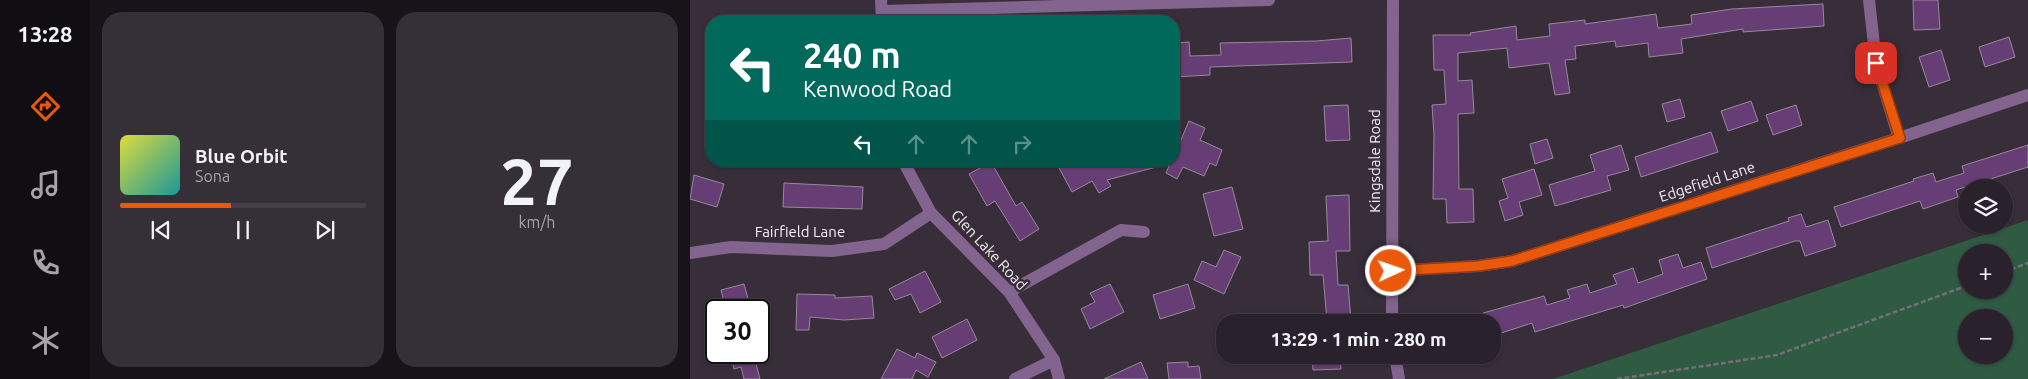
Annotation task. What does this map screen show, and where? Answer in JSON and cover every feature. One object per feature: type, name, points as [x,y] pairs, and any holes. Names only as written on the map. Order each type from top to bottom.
[{"type":"street","points":[[882,11],[1269,0]]},
{"type":"street","name":"Kingsdale Road","points":[[1392,314],[1393,0]]},
{"type":"street","points":[[1869,0],[1876,63],[1900,138]]},
{"type":"street","name":"Edgefield Lane","points":[[1391,271],[1478,266],[1512,261],[1900,138],[2028,95]]},
{"type":"street","name":"Glen Lake Road","points":[[906,167],[931,213],[1009,292],[1054,360],[1059,379]]},
{"type":"street","name":"Fairfield Lane","points":[[690,253],[731,247],[832,251],[884,244],[931,213]]},
{"type":"street","points":[[1009,292],[1121,230],[1144,232]]},
{"type":"street","points":[[1015,379],[1054,360]]},
{"type":"street","points":[[1396,364],[1399,379]]},
{"type":"path","points":[[2013,269],[2028,263]]},
{"type":"path","points":[[1617,379],[1777,355],[1958,289]]},
{"type":"green space","points":[[2028,220],[2028,379],[1553,379],[1986,234],[2013,234],[2013,225]]},
{"type":"building","points":[[1913,0],[1938,0],[1940,29],[1914,30]]},
{"type":"building","points":[[1823,4],[1824,26],[1743,32],[1743,29],[1681,39],[1683,53],[1649,57],[1648,43],[1616,47],[1615,41],[1575,46],[1576,59],[1565,60],[1570,93],[1555,95],[1549,63],[1509,68],[1507,48],[1458,53],[1458,81],[1472,80],[1474,113],[1458,114],[1459,189],[1473,189],[1474,222],[1447,223],[1446,199],[1433,199],[1434,135],[1432,105],[1446,104],[1444,70],[1434,70],[1433,35],[1471,35],[1470,33],[1516,26],[1517,40],[1550,36],[1549,24],[1585,20],[1585,24],[1656,14],[1658,28],[1692,24],[1691,15],[1732,9]]},
{"type":"building","points":[[2009,37],[2015,57],[1985,67],[1979,47]]},
{"type":"building","points":[[1351,38],[1352,62],[1210,67],[1210,75],[1180,77],[1180,43],[1189,42],[1190,56],[1221,55],[1220,43],[1316,41]]},
{"type":"building","points":[[1941,50],[1950,80],[1929,87],[1919,57]]},
{"type":"building","points":[[1680,99],[1685,117],[1667,122],[1662,104]]},
{"type":"building","points":[[1751,101],[1758,121],[1728,131],[1721,111]]},
{"type":"building","points":[[1348,105],[1350,140],[1326,141],[1324,106]]},
{"type":"building","points":[[1796,105],[1802,125],[1773,135],[1766,115]]},
{"type":"building","points":[[1189,121],[1205,128],[1200,140],[1222,150],[1216,166],[1210,163],[1204,176],[1183,167],[1177,179],[1166,173],[1168,167],[1180,167],[1180,142]]},
{"type":"building","points":[[1711,132],[1718,152],[1641,177],[1635,157]]},
{"type":"building","points":[[1547,139],[1553,158],[1535,164],[1530,144]]},
{"type":"building","points":[[1621,145],[1629,170],[1607,176],[1611,190],[1555,206],[1549,185],[1595,171],[1590,155]]},
{"type":"building","points":[[2028,145],[2028,167],[1990,179],[1958,179],[1958,189],[1956,190],[1958,197],[1923,209],[1920,201],[1841,227],[1834,207],[1933,173],[1936,182],[1964,173],[1962,166]]},
{"type":"building","points":[[982,167],[994,167],[1016,206],[1022,202],[1039,229],[1020,241],[995,201],[987,206],[969,174]]},
{"type":"building","points":[[1156,167],[1107,180],[1111,186],[1099,193],[1092,181],[1072,192],[1059,168]]},
{"type":"building","points":[[1534,169],[1542,195],[1519,202],[1523,215],[1505,221],[1499,201],[1508,198],[1502,179]]},
{"type":"building","points":[[694,175],[724,184],[717,207],[690,199]]},
{"type":"building","points":[[784,183],[863,187],[862,209],[783,207]]},
{"type":"building","points":[[1232,187],[1243,229],[1214,236],[1203,194]]},
{"type":"building","points":[[1349,195],[1350,251],[1336,251],[1338,285],[1348,285],[1350,314],[1326,314],[1323,275],[1310,275],[1309,242],[1328,241],[1326,196]]},
{"type":"building","points":[[1801,214],[1806,227],[1828,220],[1836,246],[1805,256],[1800,241],[1795,241],[1712,268],[1706,248],[1789,221],[1788,218]]},
{"type":"building","points":[[1224,250],[1241,257],[1224,294],[1194,280],[1202,261],[1216,267]]},
{"type":"building","points":[[1678,254],[1683,268],[1701,262],[1707,279],[1624,308],[1623,305],[1535,332],[1532,323],[1501,333],[1501,314],[1483,313],[1544,296],[1547,305],[1570,298],[1567,290],[1587,284],[1590,293],[1617,284],[1613,275],[1633,268],[1638,283],[1663,274],[1659,260]]},
{"type":"building","points":[[925,271],[941,302],[920,313],[911,294],[895,300],[889,289]]},
{"type":"building","points":[[744,284],[748,299],[723,299],[721,290]]},
{"type":"building","points":[[1110,284],[1124,312],[1090,329],[1081,309],[1095,302],[1090,293]]},
{"type":"building","points":[[1188,284],[1195,308],[1160,319],[1153,295]]},
{"type":"building","points":[[797,294],[835,295],[835,298],[872,296],[874,318],[844,320],[810,317],[809,330],[796,330]]},
{"type":"building","points":[[967,319],[977,340],[942,358],[932,337]]},
{"type":"building","points":[[897,349],[915,358],[917,353],[936,362],[928,377],[916,370],[912,379],[881,379]]},
{"type":"building","points":[[1141,362],[1148,379],[1104,379]]},
{"type":"building","points":[[1188,362],[1188,367],[1199,366],[1201,379],[1169,379],[1167,363]]},
{"type":"building","points":[[733,364],[756,364],[760,379],[744,379],[741,367],[734,369]]},
{"type":"building","points":[[1313,364],[1341,364],[1341,369],[1313,370]]},
{"type":"route","points":[[1391,271],[1478,266],[1512,261],[1900,138],[1876,63]]}]
